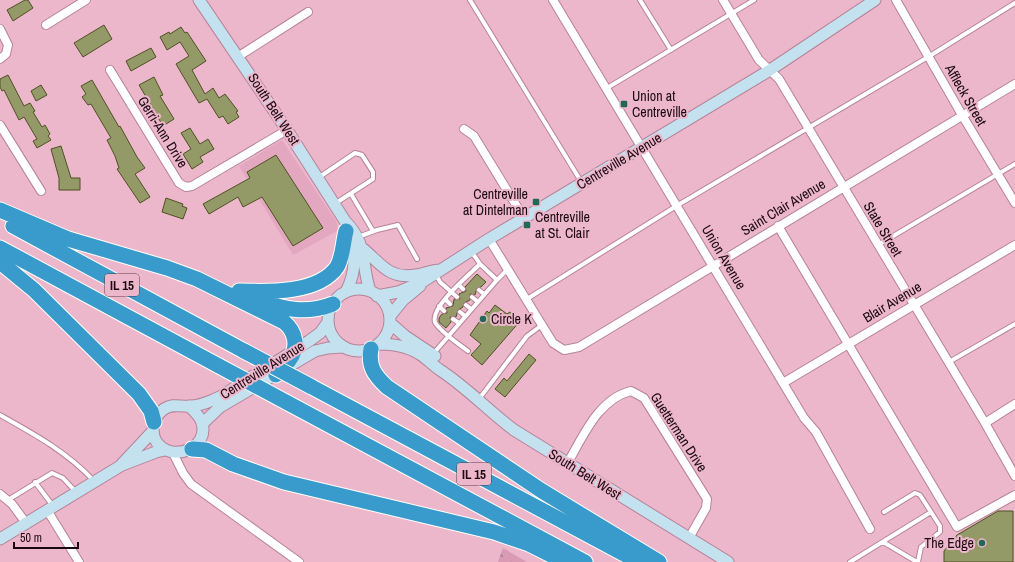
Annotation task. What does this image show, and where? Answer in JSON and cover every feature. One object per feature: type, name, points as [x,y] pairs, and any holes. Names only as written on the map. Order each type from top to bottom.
[{"type":"highway","points":[[0,210],[68,239],[167,268],[197,279],[284,322],[293,333],[296,342],[295,350],[290,360],[281,367],[276,375]]},
{"type":"highway","name":"IL 15","points":[[0,219],[639,562]]},
{"type":"highway","points":[[239,291],[281,292],[318,281],[328,276],[337,267],[341,255],[352,235]]},
{"type":"highway","name":"IL 15","points":[[0,248],[585,562]]},
{"type":"highway","points":[[0,262],[34,290],[139,394],[151,411],[153,426]]},
{"type":"highway","points":[[197,279],[218,281],[264,302],[296,311],[319,309],[333,304]]},
{"type":"highway","points":[[376,346],[370,367],[374,374],[387,386],[536,487],[658,562]]},
{"type":"highway","points":[[189,450],[206,450],[233,464],[284,482],[494,532],[529,544],[565,562]]},
{"type":"main road","name":"South Belt West","points":[[199,0],[239,56],[334,204],[352,235],[374,293],[387,305],[390,320],[405,336],[433,354],[444,365],[449,375]]},
{"type":"main road","name":"Centreville Avenue","points":[[374,293],[398,292],[422,282],[642,146],[770,70],[875,0]]},
{"type":"main road","name":"South Belt West","points":[[333,304],[346,292],[354,270],[352,235]]},
{"type":"main road","points":[[352,235],[378,265],[398,275],[412,276],[426,271],[439,272]]},
{"type":"main road","name":"Centreville Avenue","points":[[390,320],[400,304],[418,289],[422,282]]},
{"type":"main road","points":[[346,292],[358,290],[374,293]]},
{"type":"main road","points":[[333,304],[328,322],[330,332],[343,347]]},
{"type":"main road","points":[[376,346],[387,334],[390,320]]},
{"type":"main road","name":"Centreville Avenue","points":[[122,465],[153,426],[158,415],[171,405],[189,406],[215,399],[320,333],[328,322]]},
{"type":"main road","name":"South Belt West","points":[[343,347],[356,351],[376,346],[400,346],[423,356],[439,370],[449,375],[514,430],[728,562]]},
{"type":"main road","name":"Centreville Avenue","points":[[202,424],[220,407],[315,351],[343,347]]},
{"type":"main road","points":[[189,406],[197,414],[202,424],[200,438],[189,450]]},
{"type":"main road","points":[[153,426],[159,445],[169,452]]},
{"type":"main road","name":"Centreville Avenue","points":[[0,539],[122,465],[156,452],[189,450]]},
{"type":"street","points":[[46,25],[86,0]]},
{"type":"street","name":"Union Avenue","points":[[552,0],[678,205],[804,418],[816,432],[870,529]]},
{"type":"street","name":"State Street","points":[[723,0],[759,60],[779,79],[842,187],[949,362],[1015,476]]},
{"type":"street","name":"Affleck Street","points":[[896,0],[962,116],[1015,203]]},
{"type":"street","points":[[239,56],[308,12]]},
{"type":"street","points":[[0,29],[7,40],[8,51],[0,59]]},
{"type":"street","name":"Gerri-Ann Drive","points":[[110,70],[179,183],[186,187],[192,186],[287,130]]},
{"type":"street","name":"Saint Clair Avenue","points":[[542,325],[553,343],[564,350],[578,347],[1015,84]]},
{"type":"street","points":[[0,125],[41,191]]},
{"type":"street","points":[[464,129],[474,136],[524,218]]},
{"type":"street","points":[[778,226],[957,527],[1015,495]]},
{"type":"street","points":[[490,239],[542,325]]},
{"type":"street","name":"Blair Avenue","points":[[783,383],[1015,245]]},
{"type":"street","name":"Guetterman Drive","points":[[567,464],[591,423],[606,404],[619,394],[631,391],[644,398],[706,499],[706,508],[689,538]]},
{"type":"street","points":[[985,423],[1015,404]]},
{"type":"street","points":[[180,465],[189,450]]},
{"type":"street","points":[[169,452],[180,465],[187,479],[204,494],[299,562]]},
{"type":"street","points":[[0,494],[8,500],[26,523]]},
{"type":"street","points":[[51,508],[79,562]]},
{"type":"lane","points":[[470,0],[512,66],[582,183]]},
{"type":"lane","points":[[640,0],[671,50]]},
{"type":"lane","points":[[607,88],[754,0]]},
{"type":"lane","points":[[527,299],[678,205],[928,57],[1015,3]]},
{"type":"lane","points":[[318,178],[355,153],[362,155],[373,172],[373,179],[334,204]]},
{"type":"lane","points":[[878,245],[1015,164]]},
{"type":"lane","points":[[351,194],[373,231]]},
{"type":"lane","points":[[352,235],[398,225],[418,259]]},
{"type":"lane","points":[[471,251],[480,264],[497,280]]},
{"type":"lane","points":[[468,351],[435,322],[438,306],[458,285],[468,280],[480,264]]},
{"type":"lane","points":[[433,354],[484,294],[508,269]]},
{"type":"lane","points":[[439,272],[440,282],[457,297]]},
{"type":"lane","points":[[458,285],[463,289]]},
{"type":"lane","points":[[479,290],[484,294]]},
{"type":"lane","points":[[472,297],[478,302]]},
{"type":"lane","points":[[445,299],[450,304]]},
{"type":"lane","points":[[466,305],[471,309]]},
{"type":"lane","points":[[438,306],[444,311]]},
{"type":"lane","points":[[460,312],[465,316]]},
{"type":"lane","points":[[454,319],[459,323]]},
{"type":"lane","points":[[949,362],[1015,324]]},
{"type":"lane","points":[[478,401],[527,336],[542,325]]},
{"type":"lane","points":[[0,415],[59,449],[78,464],[94,481]]},
{"type":"lane","points":[[8,500],[48,474],[55,474],[63,478],[76,493]]},
{"type":"lane","points":[[35,482],[51,508]]},
{"type":"lane","points":[[883,542],[918,562],[921,547],[940,532],[940,526],[920,495],[915,493],[884,512]]},
{"type":"lane","points":[[850,562],[931,512]]},
{"type":"shaded area","points":[[282,140],[336,221],[339,230],[293,255],[239,166]]},
{"type":"green space","points":[[503,548],[527,562],[498,562]]},
{"type":"building","points":[[25,0],[28,0],[33,8],[13,21],[7,10]]},
{"type":"building","points":[[104,25],[112,39],[83,57],[74,43]]},
{"type":"building","points":[[181,27],[185,33],[187,32],[206,61],[192,70],[205,94],[213,88],[219,98],[225,94],[238,111],[236,112],[239,117],[228,124],[223,116],[219,118],[207,99],[199,103],[176,64],[189,56],[180,42],[167,50],[160,37],[169,32],[170,34]]},
{"type":"building","points":[[151,48],[156,57],[131,71],[126,61]]},
{"type":"building","points":[[8,75],[24,106],[30,103],[35,111],[33,112],[42,127],[45,125],[50,134],[48,136],[51,140],[37,148],[33,141],[37,139],[24,117],[19,120],[4,90],[2,91],[0,87],[0,79]]},
{"type":"building","points":[[154,77],[163,95],[160,96],[174,119],[163,126],[139,85]]},
{"type":"building","points":[[92,80],[145,168],[135,174],[150,197],[140,203],[117,169],[119,168],[115,156],[107,140],[111,138],[91,104],[88,105],[82,97],[86,94],[81,86]]},
{"type":"building","points":[[41,85],[47,95],[36,101],[31,91]]},
{"type":"building","points":[[190,128],[200,144],[208,139],[214,149],[200,157],[203,162],[192,169],[183,154],[191,149],[181,133]]},
{"type":"building","points":[[61,146],[71,178],[80,178],[80,190],[59,190],[59,178],[51,149]]},
{"type":"building","points":[[276,155],[323,228],[293,246],[262,197],[243,207],[238,197],[209,214],[203,204],[250,178],[247,172]]},
{"type":"building","points":[[166,198],[183,204],[182,206],[187,208],[183,219],[162,212]]},
{"type":"building","points":[[477,274],[486,282],[481,287],[477,288],[475,295],[470,294],[470,300],[464,303],[463,307],[458,310],[456,317],[450,317],[451,322],[446,328],[439,322],[439,318],[442,314],[447,313],[446,308],[453,306],[454,299],[460,299],[459,294],[466,291],[465,287]]},
{"type":"building","points":[[495,305],[507,314],[510,312],[521,320],[482,365],[471,355],[481,344],[470,335],[487,311],[489,313]]},
{"type":"building","points":[[529,354],[536,360],[505,397],[495,389],[504,378],[507,381]]},
{"type":"building","name":"The Edge","points":[[998,511],[1013,511],[1013,562],[944,562],[944,551],[957,535]]},
{"type":"place","name":"Union at Centreville","points":[[624,104]]},
{"type":"place","name":"Centreville at Dintelman","points":[[536,202]]},
{"type":"place","name":"Centreville at St. Clair","points":[[527,225]]},
{"type":"place","name":"Circle K","points":[[483,319]]},
{"type":"place","name":"The Edge","points":[[982,543]]}]
